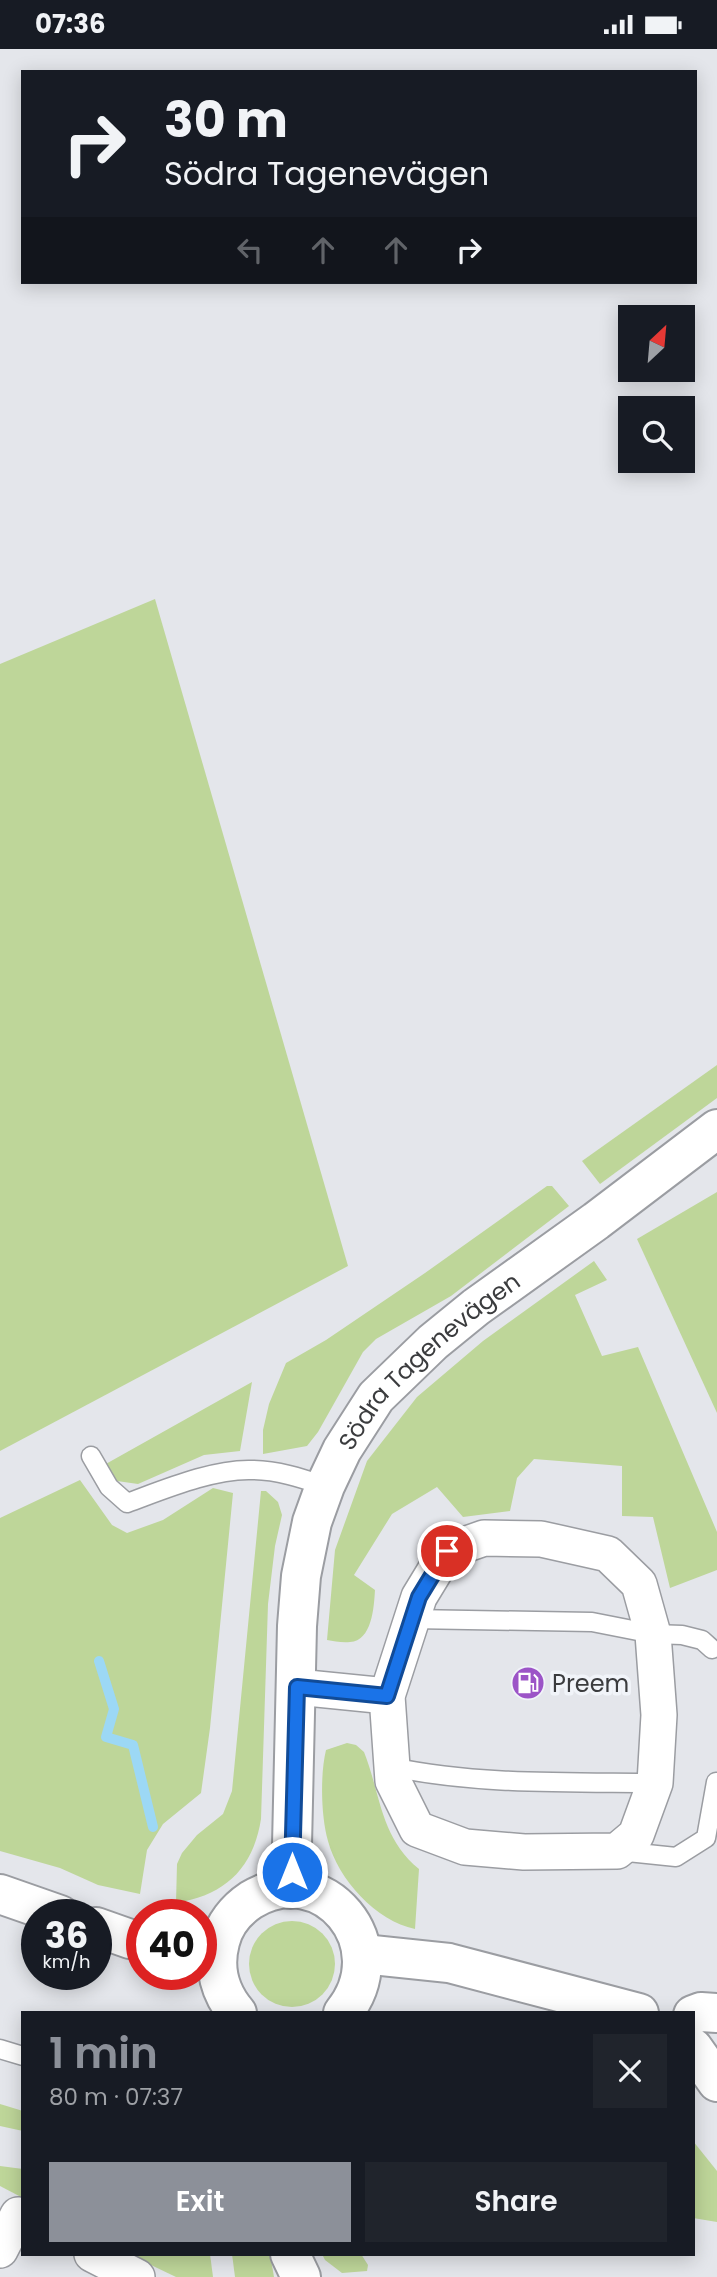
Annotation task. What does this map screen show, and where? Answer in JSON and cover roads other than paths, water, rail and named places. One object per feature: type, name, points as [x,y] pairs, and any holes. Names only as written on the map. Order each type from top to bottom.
[{"type":"street","name":"Södra Tagenevägen","points":[[291,1889],[297,1626],[301,1576],[312,1522],[342,1450],[369,1407],[398,1374],[476,1307],[596,1221],[717,1129]]},
{"type":"street","points":[[484,1538],[541,1539],[608,1554],[639,1584],[653,1634],[659,1715],[655,1783],[636,1835],[617,1851],[524,1852],[465,1847],[417,1829],[393,1781],[387,1696],[412,1619],[419,1597],[447,1551],[484,1538]]},
{"type":"street","points":[[297,1687],[387,1696]]},
{"type":"street","points":[[217,1939],[244,1906],[266,1893],[291,1889],[317,1894],[339,1908],[355,1929],[363,1954],[357,1992],[344,2011]]},
{"type":"street","points":[[0,1894],[21,1901]]},
{"type":"street","points":[[363,1954],[449,1963],[631,2011]]},
{"type":"street","points":[[217,1974],[223,1992],[236,2011]]},
{"type":"street","points":[[695,2014],[717,2013]]},
{"type":"street","points":[[695,2051],[717,2082]]},
{"type":"street","points":[[0,2250],[14,2213]]},
{"type":"street","points":[[96,2256],[137,2277]]},
{"type":"lane","points":[[91,1456],[109,1487],[127,1503],[218,1473],[250,1469],[291,1475],[325,1486]]},
{"type":"lane","points":[[412,1619],[592,1622],[653,1634],[682,1635],[702,1640],[712,1649]]},
{"type":"lane","points":[[392,1767],[500,1780],[655,1783]]},
{"type":"lane","points":[[617,1851],[676,1857],[706,1838],[716,1782]]},
{"type":"lane","points":[[0,2049],[21,2055]]},
{"type":"waterway","points":[[99,1661],[114,1709],[106,1737],[133,1745],[153,1827]]},
{"type":"place","name":"Preem","points":[[528,1683]]}]
